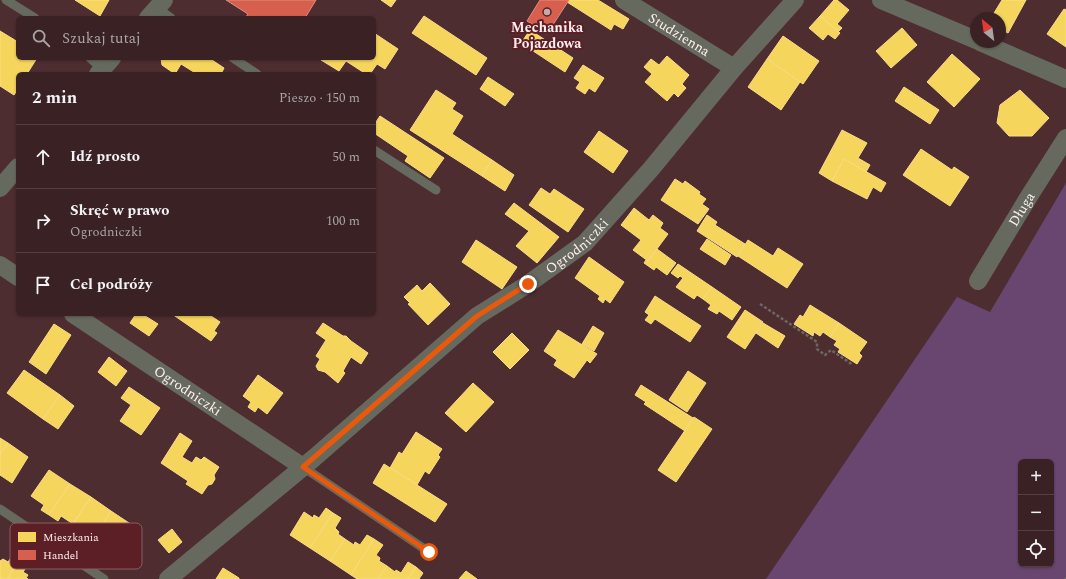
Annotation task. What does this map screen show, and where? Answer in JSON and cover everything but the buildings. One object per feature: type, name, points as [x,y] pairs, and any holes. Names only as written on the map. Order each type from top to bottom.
[{"type":"street","name":"Studzienna","points":[[624,0],[734,68]]},
{"type":"street","name":"Ogrodniczki","points":[[168,579],[303,467],[477,316],[528,284],[585,243],[651,169],[734,68],[795,0]]},
{"type":"street","points":[[881,0],[970,37]]},
{"type":"street","points":[[994,48],[1066,78]]},
{"type":"street","name":"Długa","points":[[978,281],[1066,138]]},
{"type":"street","points":[[0,188],[16,169]]},
{"type":"street","points":[[0,266],[16,277]]},
{"type":"street","name":"Ogrodniczki","points":[[76,316],[303,467]]},
{"type":"lane","points":[[6,0],[32,16]]},
{"type":"lane","points":[[236,60],[254,72]]},
{"type":"lane","points":[[376,151],[436,190]]},
{"type":"lane","points":[[303,467],[429,552]]},
{"type":"lane","points":[[0,510],[20,523]]},
{"type":"lane","points":[[89,569],[104,579]]},
{"type":"path","points":[[760,304],[817,342],[817,349],[825,355],[831,350],[853,365]]},
{"type":"shaded area","points":[[1066,183],[1066,579],[766,579],[957,297],[990,312]]},
{"type":"place","name":"Mechanika Pojazdowa","points":[[547,12]]},
{"type":"route","points":[[429,552],[303,467],[477,316],[528,284]]}]
